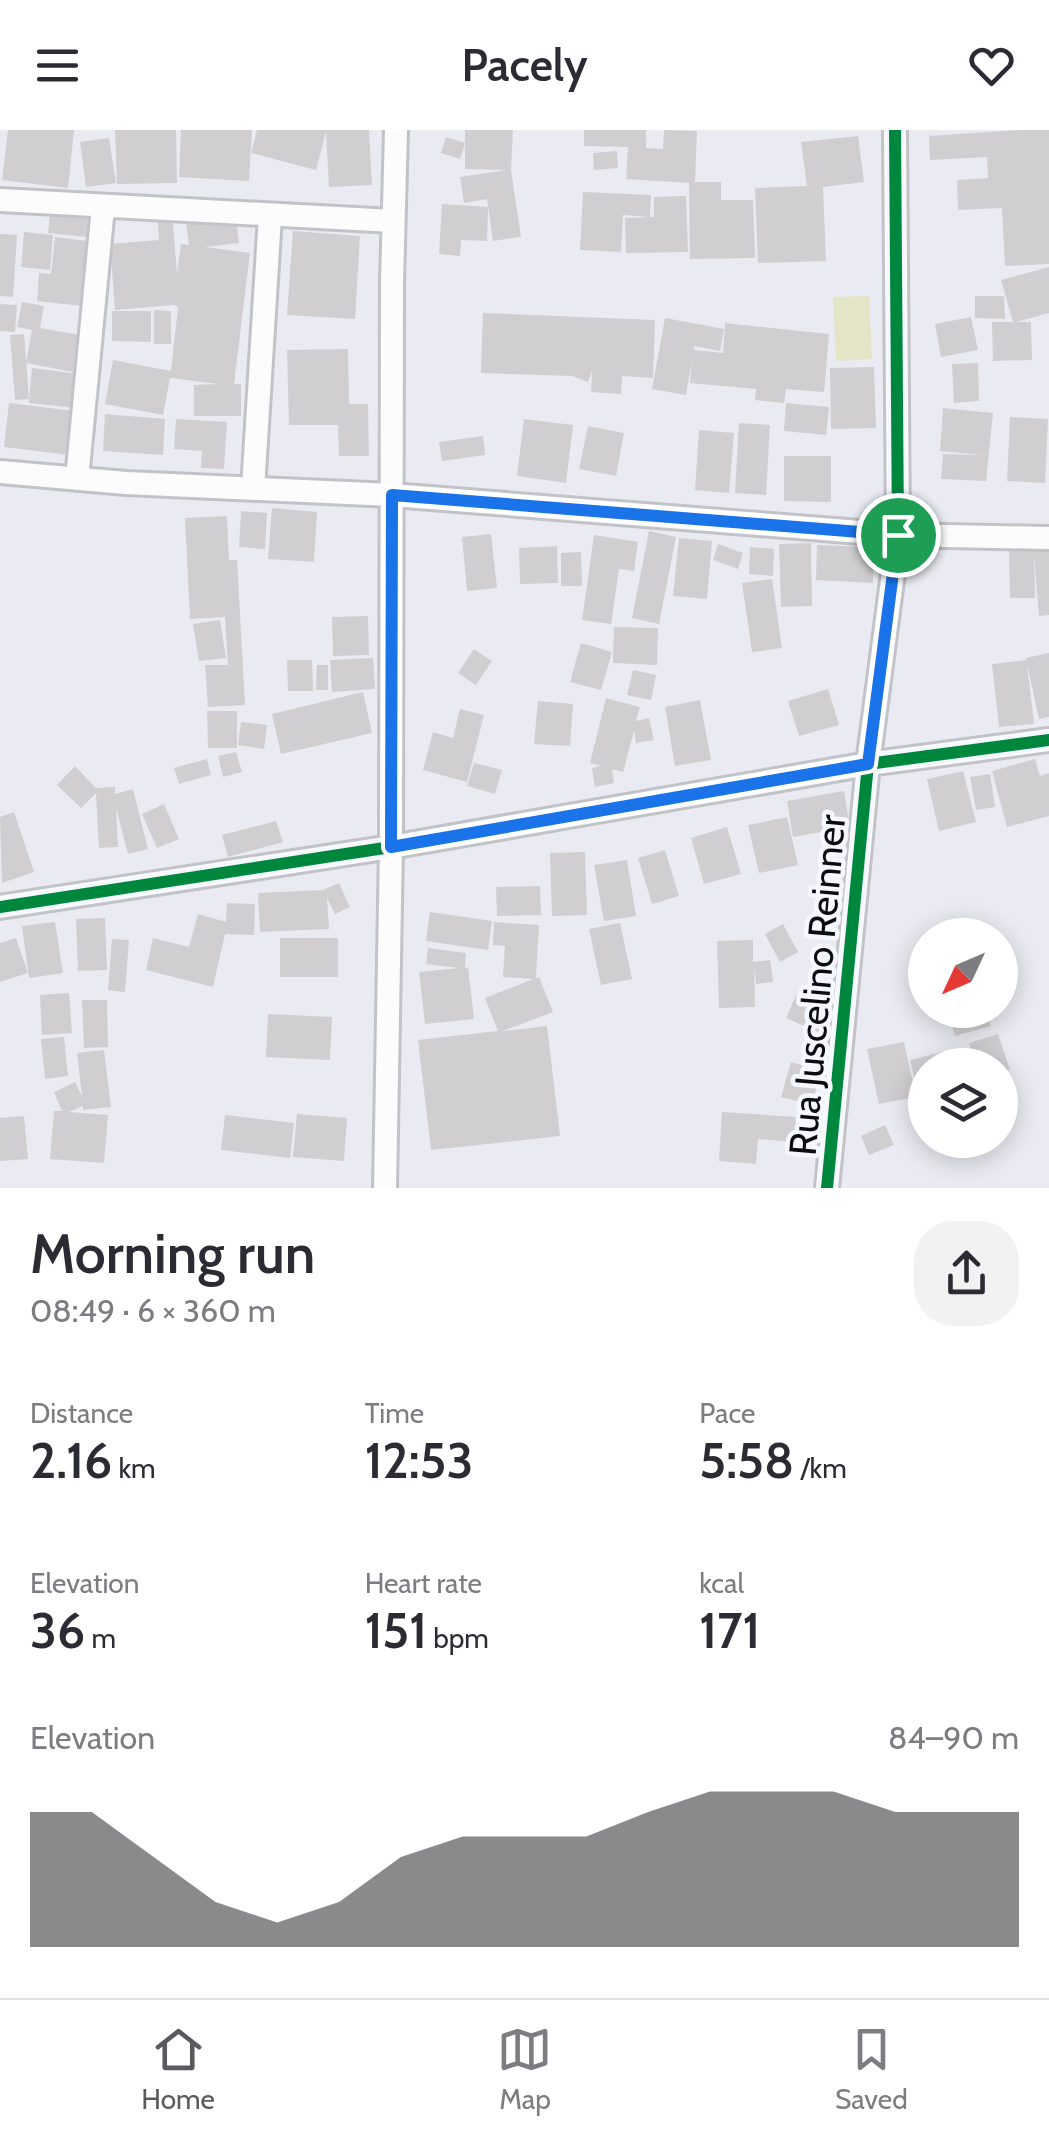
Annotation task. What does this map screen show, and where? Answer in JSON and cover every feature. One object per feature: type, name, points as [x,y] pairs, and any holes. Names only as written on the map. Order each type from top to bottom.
[{"type":"street","points":[[385,1188],[396,130]]},
{"type":"street","name":"Rua Juscelino Reinner","points":[[828,1188],[868,764],[898,535],[895,130]]},
{"type":"street","points":[[0,200],[393,221]]},
{"type":"street","points":[[76,479],[103,207]]},
{"type":"street","points":[[253,489],[270,216]]},
{"type":"street","points":[[0,472],[392,495],[898,535],[1049,538]]},
{"type":"street","points":[[0,907],[391,847],[868,764],[1049,740]]},
{"type":"green space","points":[[869,296],[872,359],[836,361],[833,297]]},
{"type":"building","points":[[8,130],[74,130],[68,188],[2,180]]},
{"type":"building","points":[[115,130],[176,130],[177,183],[117,184]]},
{"type":"building","points":[[181,130],[252,130],[249,181],[179,177]]},
{"type":"building","points":[[257,130],[369,130],[372,185],[329,187],[326,132],[316,170],[251,153]]},
{"type":"building","points":[[465,130],[513,130],[511,170],[521,237],[493,241],[487,199],[464,203],[460,177],[507,170],[465,169]]},
{"type":"building","points":[[584,130],[646,130],[646,148],[663,149],[664,130],[697,131],[695,182],[721,182],[721,200],[753,200],[755,258],[690,259],[689,183],[626,179],[628,147],[584,146]]},
{"type":"building","points":[[1049,130],[1049,264],[1005,266],[1002,208],[958,210],[957,180],[988,178],[987,157],[930,160],[929,136]]},
{"type":"building","points":[[858,136],[864,182],[823,187],[826,261],[758,263],[755,188],[807,186],[801,142]]},
{"type":"building","points":[[446,137],[465,143],[460,159],[441,153]]},
{"type":"building","points":[[109,138],[116,183],[86,187],[80,142]]},
{"type":"building","points":[[617,151],[618,168],[594,170],[593,153]]},
{"type":"building","points":[[583,192],[651,195],[650,217],[623,215],[621,252],[580,250]]},
{"type":"building","points":[[686,196],[688,252],[626,253],[625,218],[654,217],[654,197]]},
{"type":"building","points":[[442,204],[488,207],[487,241],[461,240],[460,256],[439,254]]},
{"type":"building","points":[[50,213],[88,217],[87,237],[48,233]]},
{"type":"building","points":[[172,213],[177,273],[181,244],[189,245],[186,222],[236,216],[239,243],[205,247],[250,253],[234,384],[241,384],[241,416],[194,416],[194,385],[218,384],[170,378],[163,415],[105,404],[113,360],[171,371],[178,307],[115,310],[110,244],[159,240],[157,214]]},
{"type":"building","points":[[293,231],[360,236],[355,319],[287,315]]},
{"type":"building","points":[[24,232],[53,235],[50,270],[21,267]]},
{"type":"building","points":[[0,234],[17,235],[13,297],[0,296]]},
{"type":"building","points":[[55,237],[88,241],[82,306],[37,301],[39,273],[51,274]]},
{"type":"building","points":[[1049,267],[1049,313],[1016,322],[1031,322],[1032,360],[993,361],[992,322],[1013,322],[1001,280]]},
{"type":"building","points":[[975,296],[1004,296],[1005,319],[975,318]]},
{"type":"building","points":[[22,302],[44,306],[40,328],[80,335],[73,372],[26,363],[32,330],[17,327]]},
{"type":"building","points":[[0,304],[17,305],[15,332],[0,331]]},
{"type":"building","points":[[154,310],[171,311],[171,344],[154,344]]},
{"type":"building","points":[[112,311],[151,311],[151,342],[112,341]]},
{"type":"building","points":[[483,313],[655,320],[653,378],[622,376],[621,394],[591,392],[592,371],[588,382],[572,376],[481,373]]},
{"type":"building","points":[[971,317],[978,350],[941,357],[935,324]]},
{"type":"building","points":[[665,318],[724,329],[720,351],[694,346],[694,350],[723,353],[725,323],[829,334],[824,392],[786,389],[784,403],[755,400],[756,389],[690,383],[692,361],[686,395],[652,389]]},
{"type":"building","points":[[24,334],[29,399],[15,400],[10,335]]},
{"type":"building","points":[[348,349],[349,404],[368,404],[369,456],[339,456],[338,425],[289,425],[287,350]]},
{"type":"building","points":[[978,363],[979,401],[954,403],[952,364]]},
{"type":"building","points":[[874,367],[876,428],[831,429],[830,368]]},
{"type":"building","points":[[32,368],[79,374],[76,408],[29,403]]},
{"type":"building","points":[[9,403],[75,411],[70,455],[4,447]]},
{"type":"building","points":[[786,403],[829,407],[826,435],[784,431]]},
{"type":"building","points":[[943,408],[993,413],[986,481],[941,479],[943,454],[983,455],[940,451]]},
{"type":"building","points":[[105,414],[165,419],[163,455],[103,451]]},
{"type":"building","points":[[1010,417],[1048,419],[1045,483],[1007,481]]},
{"type":"building","points":[[176,419],[227,422],[224,469],[201,468],[202,451],[174,449]]},
{"type":"building","points":[[524,419],[573,425],[566,483],[517,476]]},
{"type":"building","points":[[739,423],[770,425],[766,495],[735,493]]},
{"type":"building","points":[[588,426],[624,433],[616,476],[579,469]]},
{"type":"building","points":[[699,430],[734,433],[729,493],[695,490]]},
{"type":"building","points":[[483,436],[485,455],[442,461],[439,442]]},
{"type":"building","points":[[784,456],[831,456],[831,502],[784,501]]},
{"type":"building","points":[[272,508],[317,512],[314,562],[268,559]]},
{"type":"building","points":[[241,511],[267,513],[265,549],[239,547]]},
{"type":"building","points":[[227,516],[229,560],[237,560],[245,705],[208,707],[205,665],[228,665],[225,617],[190,619],[185,518]]},
{"type":"building","points":[[649,531],[676,537],[659,624],[632,618]]},
{"type":"building","points":[[491,534],[497,588],[467,591],[462,537]]},
{"type":"building","points":[[594,535],[638,542],[634,571],[619,569],[611,624],[582,620]]},
{"type":"building","points":[[679,538],[712,541],[707,599],[673,596]]},
{"type":"building","points":[[811,543],[812,606],[781,607],[779,544]]},
{"type":"building","points":[[718,544],[743,553],[738,569],[713,560]]},
{"type":"building","points":[[817,545],[874,547],[873,583],[816,580]]},
{"type":"building","points":[[557,546],[558,583],[520,584],[519,548]]},
{"type":"building","points":[[750,547],[774,549],[773,576],[749,574]]},
{"type":"building","points":[[1049,547],[1049,615],[1039,616],[1034,555],[1035,598],[1010,598],[1009,551]]},
{"type":"building","points":[[581,552],[582,586],[561,586],[561,553]]},
{"type":"building","points":[[772,579],[782,648],[752,652],[742,583]]},
{"type":"building","points":[[368,616],[369,655],[333,656],[332,617]]},
{"type":"building","points":[[220,620],[226,658],[199,661],[193,624]]},
{"type":"building","points":[[614,627],[658,628],[657,665],[613,663]]},
{"type":"building","points":[[581,643],[612,652],[601,690],[570,682]]},
{"type":"building","points":[[474,649],[492,661],[476,685],[458,673]]},
{"type":"building","points":[[1049,653],[1049,717],[1039,719],[1027,664],[1034,724],[999,727],[992,664]]},
{"type":"building","points":[[373,658],[375,689],[332,692],[330,660]]},
{"type":"building","points":[[287,660],[312,660],[313,691],[288,691]]},
{"type":"building","points":[[317,665],[328,665],[328,690],[316,690]]},
{"type":"building","points":[[633,670],[656,675],[651,700],[627,695]]},
{"type":"building","points":[[828,689],[839,725],[799,736],[788,701]]},
{"type":"building","points":[[363,692],[372,733],[281,754],[272,714]]},
{"type":"building","points":[[606,698],[640,707],[636,721],[649,718],[654,740],[636,743],[634,731],[623,772],[612,769],[614,783],[595,787],[592,768],[601,766],[590,763]]},
{"type":"building","points":[[700,700],[711,760],[675,766],[665,707]]},
{"type":"building","points":[[538,701],[573,704],[570,746],[534,744]]},
{"type":"building","points":[[460,709],[484,715],[467,782],[423,770],[433,732],[453,738]]},
{"type":"building","points":[[207,711],[237,711],[237,748],[208,748]]},
{"type":"building","points":[[241,722],[267,725],[264,749],[238,745]]},
{"type":"building","points":[[236,752],[242,772],[223,777],[218,756]]},
{"type":"building","points":[[207,759],[211,775],[179,784],[174,768]]},
{"type":"building","points":[[1035,759],[1040,776],[1049,773],[1049,816],[1007,827],[992,771]]},
{"type":"building","points":[[474,763],[502,770],[495,794],[467,786]]},
{"type":"building","points":[[75,766],[96,788],[115,787],[115,794],[133,789],[148,849],[128,854],[116,808],[118,847],[99,848],[96,793],[81,808],[57,785]]},
{"type":"building","points":[[963,771],[976,822],[939,831],[927,779]]},
{"type":"building","points":[[990,774],[995,807],[976,810],[970,777]]},
{"type":"building","points":[[844,791],[850,827],[793,837],[787,801]]},
{"type":"building","points":[[164,804],[179,839],[157,848],[142,814]]},
{"type":"building","points":[[14,812],[34,872],[2,883],[0,817]]},
{"type":"building","points":[[787,817],[798,865],[759,873],[748,825]]},
{"type":"building","points":[[276,821],[283,842],[228,857],[222,835]]},
{"type":"building","points":[[727,827],[741,874],[704,884],[691,838]]},
{"type":"building","points":[[665,850],[679,896],[652,904],[638,858]]},
{"type":"building","points":[[585,852],[587,915],[552,916],[550,853]]},
{"type":"building","points":[[627,860],[636,916],[604,921],[594,865]]},
{"type":"building","points":[[339,883],[350,907],[335,914],[327,898],[329,929],[260,932],[258,893],[323,890]]},
{"type":"building","points":[[540,886],[541,915],[497,916],[496,887]]},
{"type":"building","points":[[227,903],[255,904],[254,935],[225,934],[213,987],[146,970],[153,938],[189,947],[198,914],[226,922]]},
{"type":"building","points":[[430,912],[492,921],[488,950],[426,941]]},
{"type":"building","points":[[105,918],[107,970],[78,971],[76,919]]},
{"type":"building","points":[[55,922],[63,973],[29,978],[22,926]]},
{"type":"building","points":[[494,922],[539,925],[536,978],[539,977],[553,1012],[503,1031],[547,1026],[560,1136],[431,1150],[418,1040],[498,1031],[485,998],[533,979],[503,977],[505,946],[493,945]]},
{"type":"building","points":[[620,923],[632,979],[601,985],[589,929]]},
{"type":"building","points":[[783,924],[798,952],[780,962],[765,934]]},
{"type":"building","points":[[16,938],[28,973],[0,982],[0,943]]},
{"type":"building","points":[[280,938],[338,938],[338,977],[280,977]]},
{"type":"building","points":[[112,939],[129,940],[125,992],[108,990]]},
{"type":"building","points":[[753,940],[753,962],[770,960],[773,982],[756,984],[754,967],[755,1007],[719,1008],[717,941]]},
{"type":"building","points":[[428,948],[466,953],[474,1019],[425,1024],[419,972],[459,968],[426,964]]},
{"type":"building","points":[[69,993],[72,1033],[42,1035],[40,995]]},
{"type":"building","points":[[796,995],[828,1008],[818,1032],[786,1018]]},
{"type":"building","points":[[82,1000],[107,1000],[108,1047],[84,1048]]},
{"type":"building","points":[[268,1014],[332,1017],[330,1060],[266,1057]]},
{"type":"building","points":[[953,1028],[984,1028],[955,1036]]},
{"type":"building","points":[[998,1034],[1003,1048],[971,1048],[969,1043]]},
{"type":"building","points":[[64,1037],[68,1076],[45,1079],[41,1039]]},
{"type":"building","points":[[904,1042],[908,1099],[879,1104],[867,1049]]},
{"type":"building","points":[[104,1050],[111,1107],[83,1110],[83,1106],[69,1112],[108,1115],[104,1163],[50,1159],[54,1111],[62,1111],[54,1092],[75,1082],[82,1096],[77,1053]]},
{"type":"building","points":[[791,1062],[821,1071],[812,1105],[781,1097]]},
{"type":"building","points":[[722,1112],[796,1117],[794,1142],[758,1139],[756,1164],[719,1161]]},
{"type":"building","points":[[297,1114],[347,1118],[344,1161],[293,1157]]},
{"type":"building","points":[[225,1115],[294,1123],[290,1158],[221,1150]]},
{"type":"building","points":[[24,1116],[28,1159],[0,1161],[0,1118]]},
{"type":"building","points":[[885,1125],[894,1145],[869,1155],[861,1136]]},
{"type":"cycle path","points":[[827,1188],[868,764],[898,535],[895,130]]},
{"type":"cycle path","points":[[0,907],[391,847],[868,764],[1049,740]]},
{"type":"route","points":[[392,495],[898,535],[868,764],[391,847],[392,495]]}]
